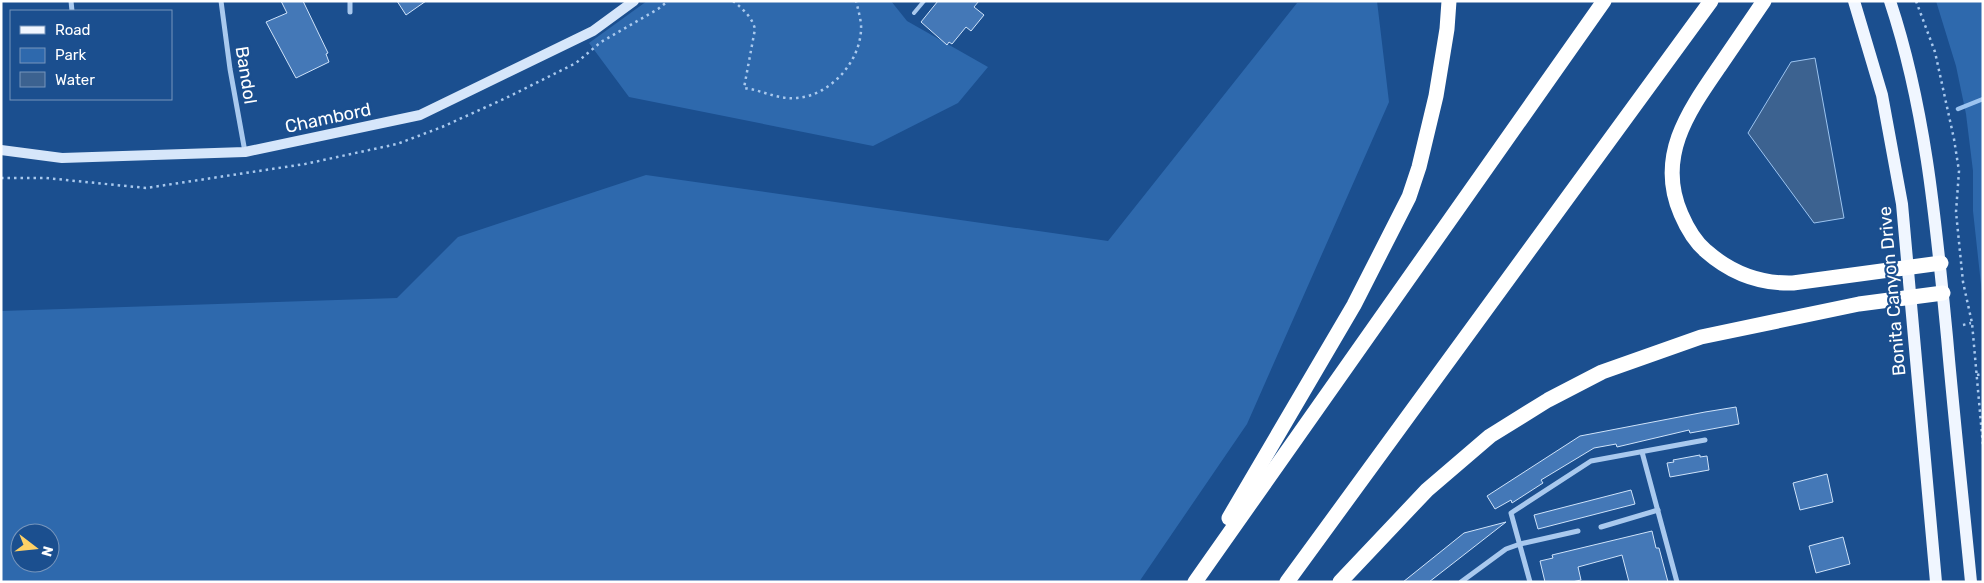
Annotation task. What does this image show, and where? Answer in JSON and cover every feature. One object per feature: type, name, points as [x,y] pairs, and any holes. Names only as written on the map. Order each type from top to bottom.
[{"type":"highway","points":[[1194,582],[1354,305],[1409,196],[1419,166],[1436,96],[1447,29],[1449,1]]},
{"type":"highway","points":[[1194,582],[1604,1]]},
{"type":"highway","points":[[1287,582],[1711,1]]},
{"type":"highway","points":[[1763,3],[1694,103],[1678,138],[1673,159],[1672,182],[1676,203],[1691,234],[1701,247],[1726,267],[1771,283],[1793,283],[1941,264]]},
{"type":"highway","points":[[1340,582],[1427,490],[1490,436],[1548,400],[1602,372],[1701,337],[1859,304],[1943,293]]},
{"type":"main road","name":"Bonita Canyon Drive","points":[[1854,1],[1882,95],[1902,204],[1936,582]]},
{"type":"main road","points":[[1890,1],[1908,63],[1929,175],[1941,264],[1971,582]]},
{"type":"street","name":"Bandol","points":[[221,1],[230,69],[245,152]]},
{"type":"street","points":[[350,1],[350,12]]},
{"type":"street","name":"Chambord","points":[[1,150],[62,158],[245,152],[420,115],[593,31],[634,1]]},
{"type":"street","points":[[1530,582],[1511,514],[1590,461],[1705,440]]},
{"type":"street","points":[[1642,452],[1676,582]]},
{"type":"street","points":[[1601,527],[1658,510]]},
{"type":"street","points":[[1461,582],[1506,549],[1578,531]]},
{"type":"lane","points":[[914,13],[924,1]]},
{"type":"path","points":[[732,1],[754,22],[755,30],[744,88],[776,96],[797,98],[819,91],[837,80],[852,59],[861,25],[856,1]]},
{"type":"path","points":[[1916,1],[1935,52],[1959,171],[1956,212],[1962,282],[1972,323],[1983,446]]},
{"type":"path","points":[[1963,325],[1972,323]]},
{"type":"path","points":[[1977,375],[1983,374]]},
{"type":"green space","points":[[647,1],[891,1],[907,21],[988,67],[958,103],[873,146],[629,97],[589,43]]},
{"type":"green space","points":[[1377,1],[1389,102],[1247,424],[1139,582],[1,582],[1,311],[397,298],[458,237],[646,175],[1108,241],[1297,3]]},
{"type":"green space","points":[[1936,1],[1983,1],[1983,303],[1973,211],[1973,171],[1966,114],[1956,66]]},
{"type":"water","points":[[1815,58],[1844,218],[1814,223],[1748,133],[1791,62]]},
{"type":"building","points":[[281,1],[303,1],[328,53],[326,54],[329,62],[296,78],[266,22],[287,13]]},
{"type":"building","points":[[397,1],[426,1],[406,15]]},
{"type":"building","points":[[938,1],[979,1],[974,7],[984,15],[971,31],[966,27],[952,44],[949,42],[947,45],[921,22]]},
{"type":"building","points":[[1736,407],[1739,424],[1690,433],[1689,430],[1617,447],[1616,444],[1594,448],[1541,480],[1543,483],[1512,503],[1511,500],[1495,509],[1487,496],[1580,436]]},
{"type":"building","points":[[1700,455],[1700,457],[1707,456],[1709,470],[1670,477],[1667,463],[1674,462],[1673,460]]},
{"type":"building","points":[[1827,474],[1833,502],[1800,510],[1793,483]]},
{"type":"building","points":[[1631,490],[1635,504],[1538,529],[1534,515]]},
{"type":"building","points":[[1506,522],[1429,582],[1403,582],[1464,533]]},
{"type":"building","points":[[1652,531],[1656,548],[1659,548],[1668,582],[1629,582],[1622,555],[1578,567],[1581,580],[1545,582],[1540,561],[1553,558],[1552,555]]},
{"type":"building","points":[[1843,537],[1850,564],[1816,573],[1809,546]]},
{"type":"waterway","points":[[1958,109],[1983,99]]}]
